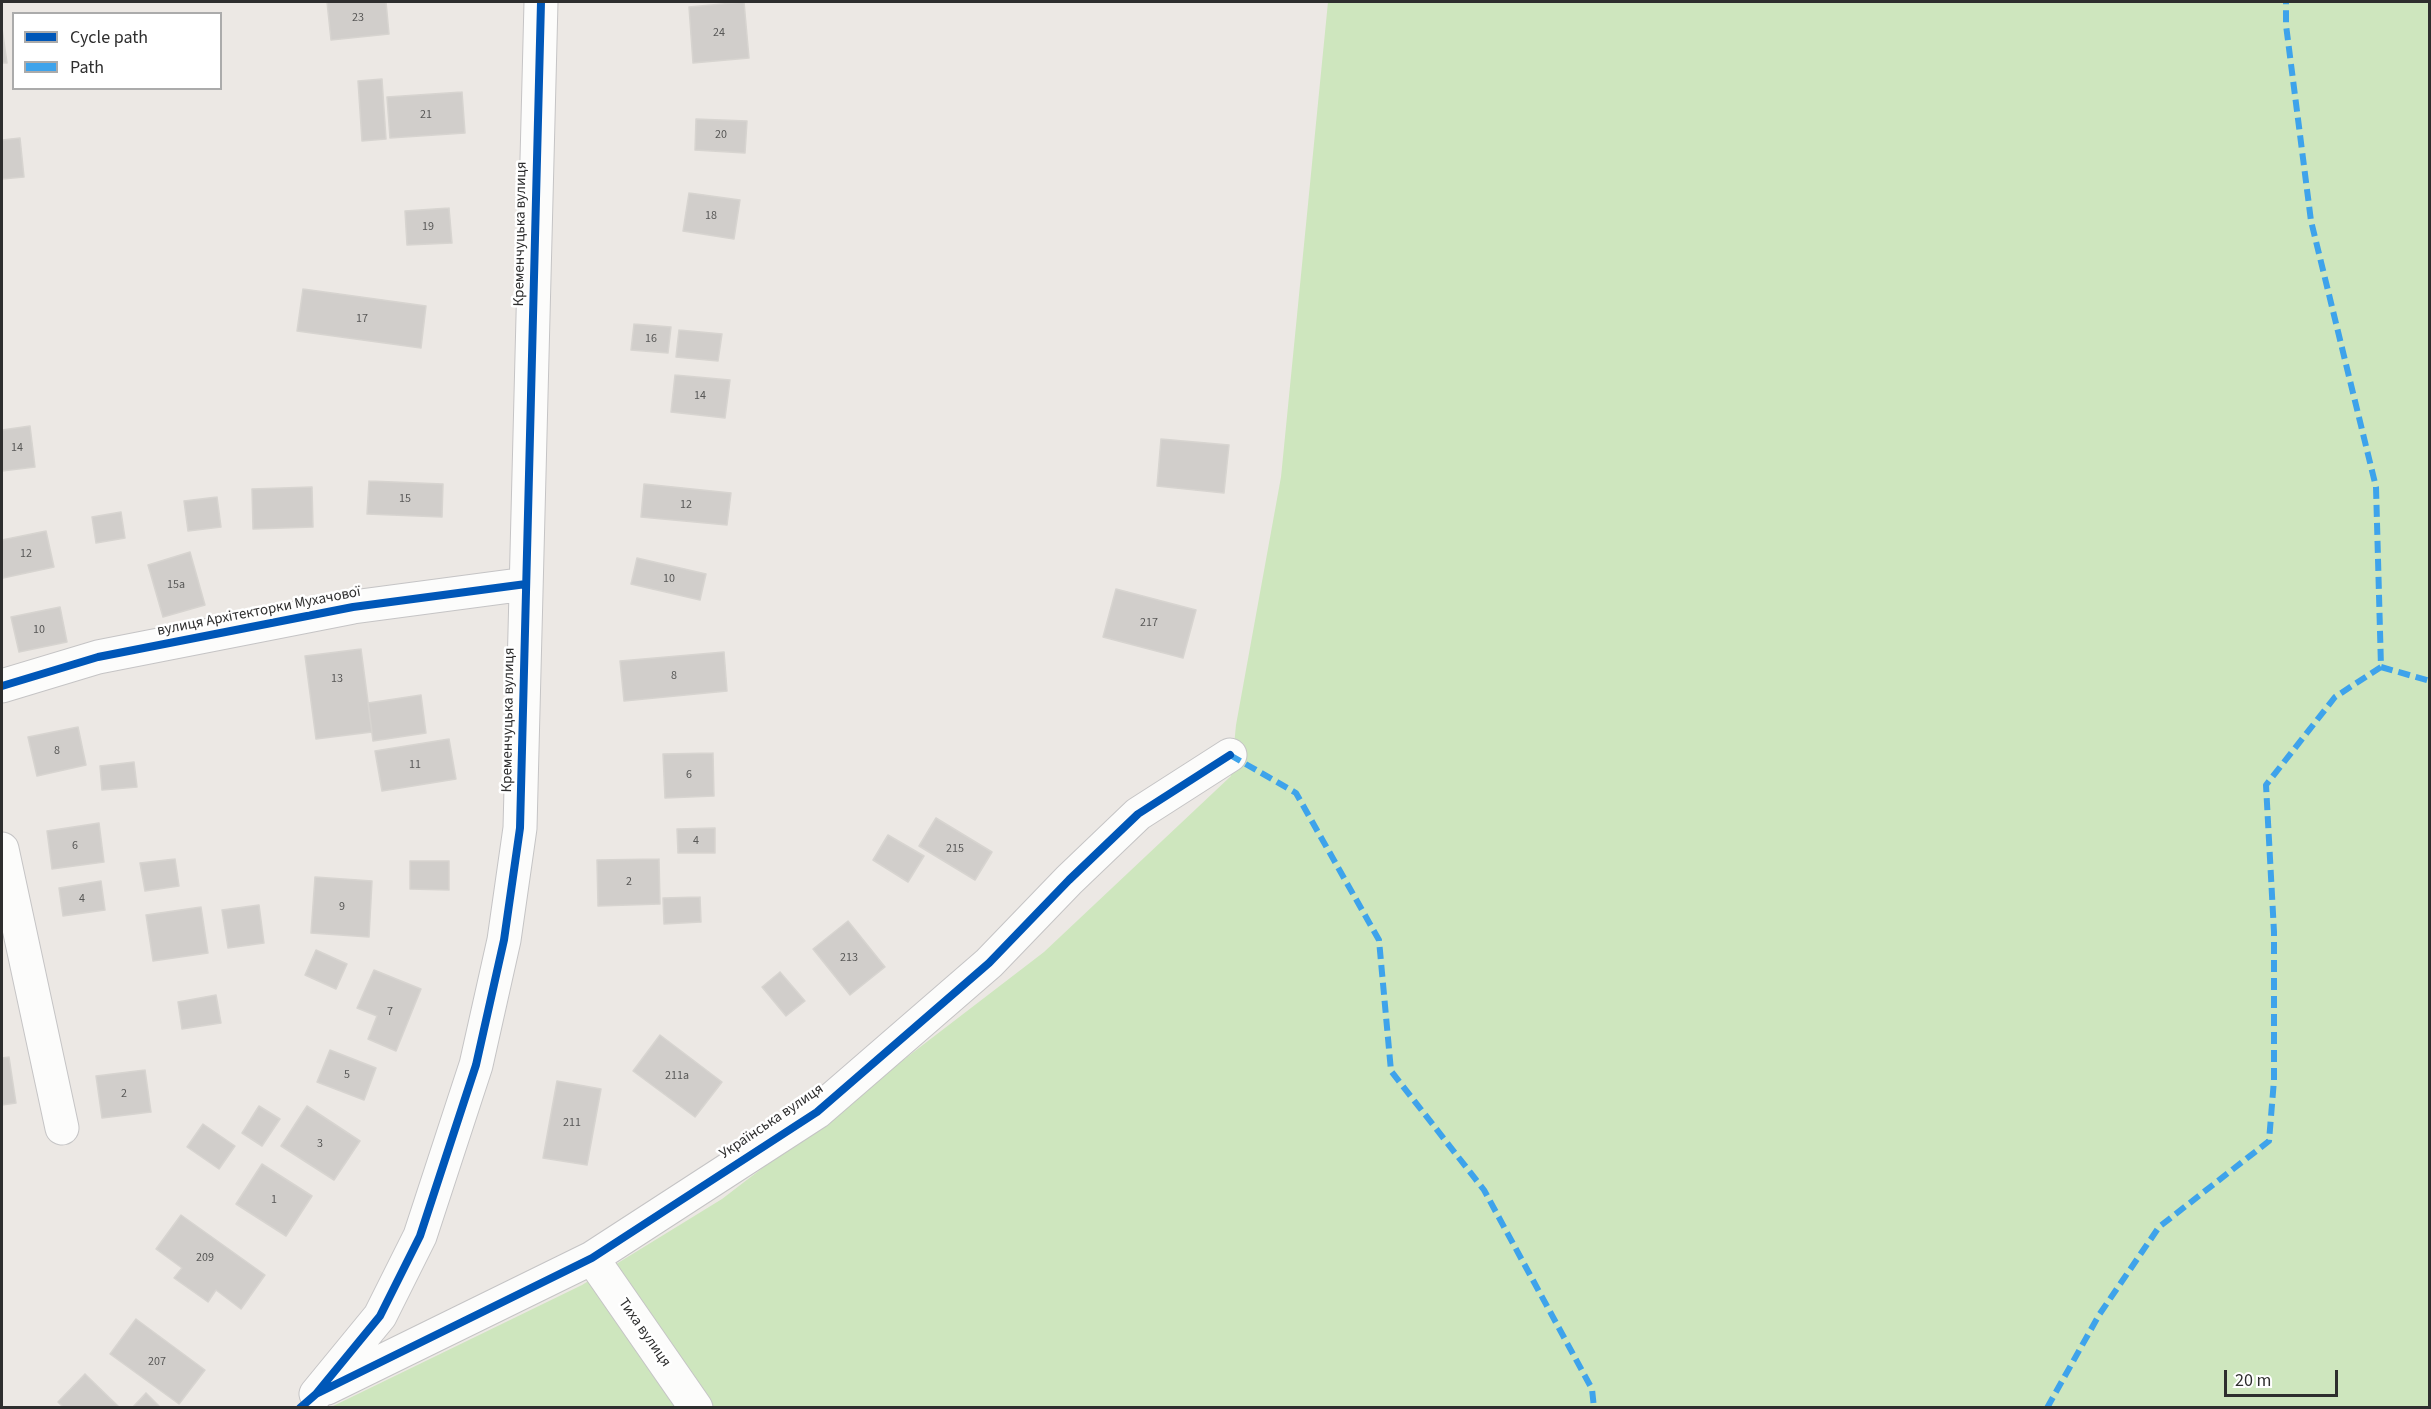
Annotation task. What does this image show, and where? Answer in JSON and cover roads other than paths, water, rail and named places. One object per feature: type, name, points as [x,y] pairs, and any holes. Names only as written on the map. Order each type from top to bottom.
[{"type":"street","name":"Кременчуцька вулиця","points":[[308,1401],[380,1316],[420,1236],[476,1065],[504,940],[520,828],[540,2]]},
{"type":"street","name":"вулиця Архітекторки Мухачової","points":[[2,686],[98,657],[353,607],[526,584]]},
{"type":"street","name":"Українська вулиця","points":[[308,1401],[592,1258],[817,1112],[989,963],[1069,880],[1138,814],[1230,755]]},
{"type":"street","points":[[2,849],[62,1128]]},
{"type":"street","name":"Тиха вулиця","points":[[592,1258],[696,1407]]}]
